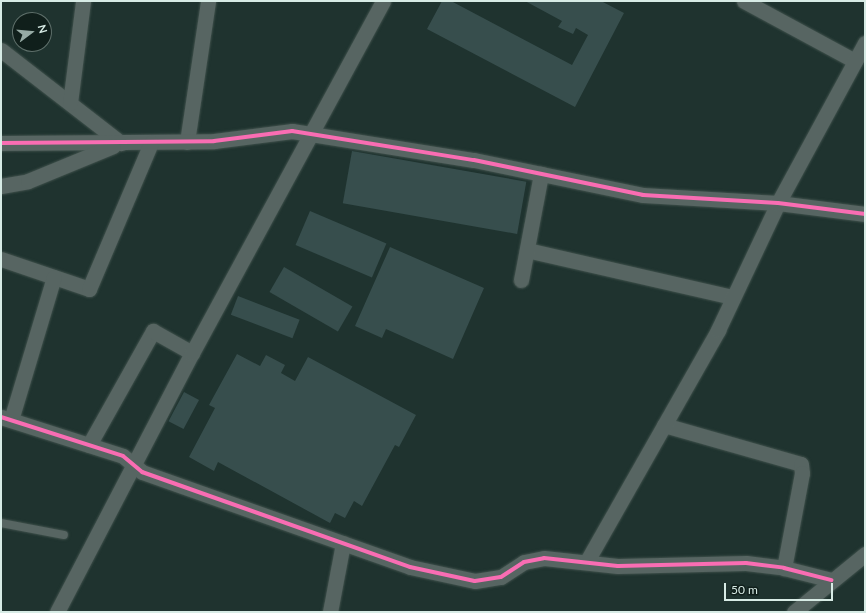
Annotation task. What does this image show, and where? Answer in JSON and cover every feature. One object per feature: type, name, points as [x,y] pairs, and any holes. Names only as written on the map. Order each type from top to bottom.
[{"type":"street","points":[[70,104],[83,1]]},
{"type":"street","points":[[187,142],[208,1]]},
{"type":"street","points":[[57,612],[192,353],[383,1]]},
{"type":"street","points":[[744,1],[855,61]]},
{"type":"street","points":[[587,561],[664,425],[733,297],[778,203],[865,43]]},
{"type":"street","points":[[1,50],[121,143]]},
{"type":"street","points":[[1,143],[214,141],[292,131],[542,174],[643,195],[778,203],[865,214]]},
{"type":"street","points":[[1,259],[88,289],[151,142]]},
{"type":"street","points":[[1,186],[28,181],[121,143]]},
{"type":"street","points":[[521,280],[542,174]]},
{"type":"street","points":[[527,250],[733,297]]},
{"type":"street","points":[[54,277],[6,419],[123,456],[142,472],[410,567],[474,581],[501,577],[524,562],[544,558],[587,561],[618,566],[746,563],[784,568],[831,580]]},
{"type":"street","points":[[89,445],[153,331],[192,353]]},
{"type":"street","points":[[664,425],[801,464],[802,473],[784,568]]},
{"type":"street","points":[[330,612],[343,543]]},
{"type":"street","points":[[794,612],[831,580],[865,554]]},
{"type":"lane","points":[[1,522],[64,535]]},
{"type":"building","points":[[442,1],[451,1],[572,65],[588,35],[576,28],[573,34],[558,27],[562,21],[525,1],[601,1],[624,13],[575,107],[427,29]]},
{"type":"building","points":[[352,151],[526,182],[517,234],[343,203]]},
{"type":"building","points":[[310,211],[386,243],[372,277],[296,245]]},
{"type":"building","points":[[390,247],[484,288],[453,359],[386,329],[382,338],[355,326]]},
{"type":"building","points":[[284,267],[352,306],[338,332],[270,292]]},
{"type":"building","points":[[238,296],[300,320],[292,338],[231,315]]},
{"type":"building","points":[[237,354],[260,366],[266,355],[285,365],[281,373],[295,381],[308,357],[416,415],[399,447],[395,445],[362,506],[354,501],[345,518],[335,513],[330,523],[218,462],[214,471],[189,457],[215,408],[209,405]]},
{"type":"building","points":[[184,392],[199,400],[184,429],[169,421]]},
{"type":"cycle path","points":[[1,143],[214,141],[292,131],[474,160],[643,195],[778,203],[865,214]]},
{"type":"cycle path","points":[[1,417],[123,456],[142,472],[410,567],[475,581],[501,577],[524,562],[544,558],[618,566],[746,563],[784,568],[831,580]]}]
